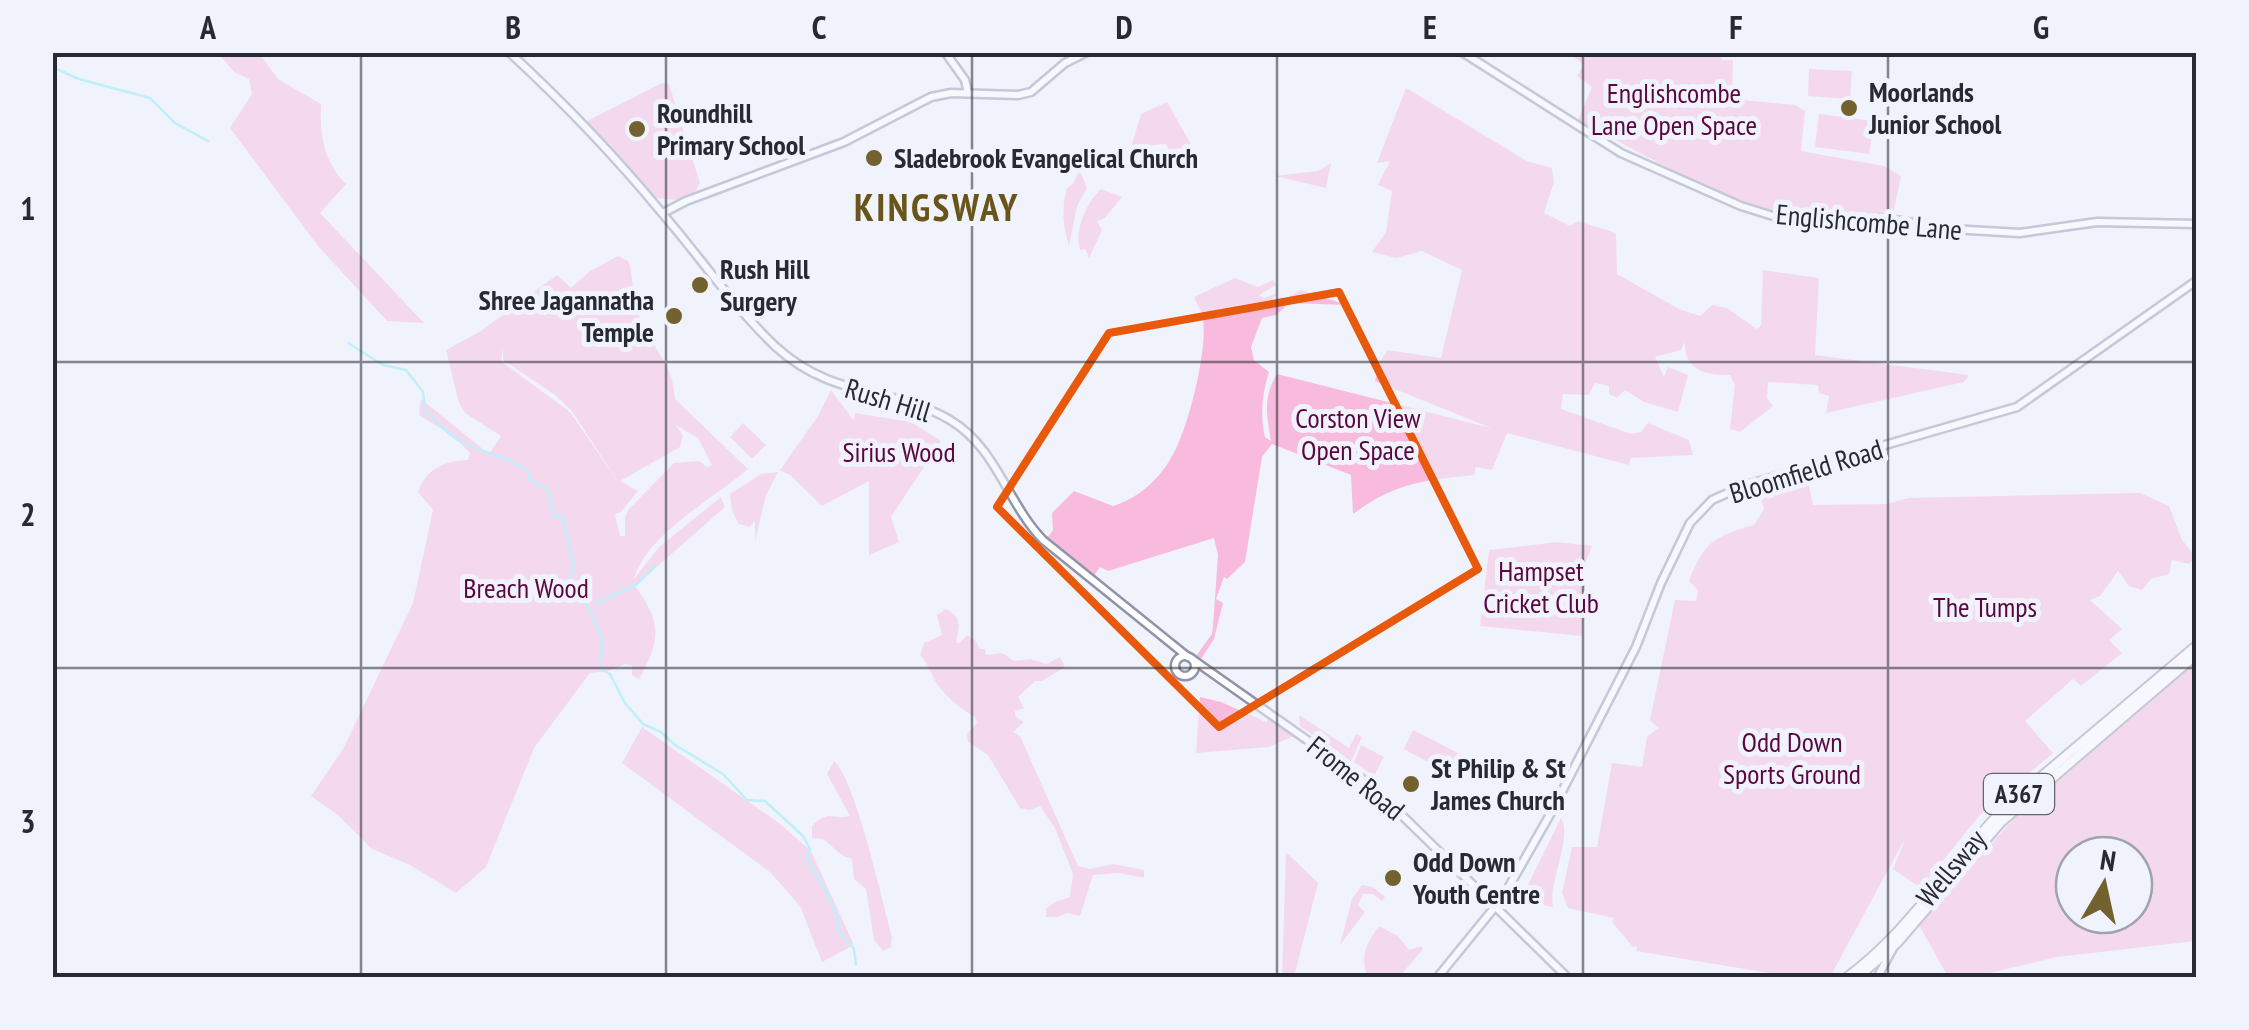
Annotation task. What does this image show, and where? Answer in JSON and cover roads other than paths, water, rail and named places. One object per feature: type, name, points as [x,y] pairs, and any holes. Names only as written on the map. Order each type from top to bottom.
[{"type":"main road","name":"Wellsway","points":[[1857,978],[1870,973],[2024,795],[2196,646]]},
{"type":"main road","name":"Wellsway","points":[[1846,978],[1870,973],[1898,932],[1986,826],[2196,655]]},
{"type":"street","name":"Rush Hill","points":[[509,52],[663,213],[778,349],[806,370],[836,384],[925,409],[960,427],[992,460],[1032,528],[1056,552],[1190,658]]},
{"type":"street","points":[[945,52],[965,80],[968,93]]},
{"type":"street","points":[[663,213],[844,142],[931,97],[1031,92],[1065,63],[1087,52]]},
{"type":"street","name":"Englishcombe Lane","points":[[1462,52],[1620,153],[1689,185],[1773,216],[1888,219],[1951,230],[2020,234],[2097,222],[2196,224]]},
{"type":"street","name":"Bloomfield Road","points":[[1437,978],[1496,906],[1545,825],[1636,647],[1684,534],[1704,507],[1746,485],[2017,407],[2196,281]]},
{"type":"street","name":"Rush Hill","points":[[1155,629],[1176,663]]},
{"type":"street","points":[[1182,657],[1190,658],[1195,669],[1183,676],[1176,670],[1176,663],[1182,657]]},
{"type":"street","name":"Frome Road","points":[[1190,658],[1372,785],[1568,978]]},
{"type":"street","name":"Frome Road","points":[[1195,669],[1218,678]]},
{"type":"waterway","points":[[52,67],[79,79],[150,98],[175,123],[208,141]]},
{"type":"waterway","points":[[348,343],[383,365],[406,370],[423,392],[425,411],[453,437],[520,466],[528,472],[530,480],[548,490],[553,516],[563,517],[574,566],[570,578],[581,591],[602,639],[600,669],[610,674],[625,703],[643,724],[723,774],[747,800],[765,801],[803,836],[810,849],[807,859],[827,893],[837,916],[838,930],[854,949],[856,965]]},
{"type":"waterway","points":[[596,603],[636,585],[655,566]]},
{"type":"place","name":"Moorlands Junior School","points":[[1849,108]]},
{"type":"place","name":"Roundhill Primary School","points":[[637,129]]},
{"type":"place","name":"Sladebrook Evangelical Church","points":[[874,158]]},
{"type":"place","name":"Rush Hill Surgery","points":[[700,285]]},
{"type":"place","name":"Shree Jagannatha Temple","points":[[674,316]]},
{"type":"place","name":"St Philip & St James Church","points":[[1411,784]]},
{"type":"place","name":"Odd Down Youth Centre","points":[[1393,878]]},
{"type":"district","name":"KINGSWAY","points":[[937,208]]},
{"type":"park label","name":"Englishcombe Lane Open Space","points":[[1674,109]]},
{"type":"park label","name":"Corston View Open Space","points":[[1358,434]]},
{"type":"park label","name":"Sirius Wood","points":[[899,452]]},
{"type":"park label","name":"Hampset Cricket Club","points":[[1541,587]]},
{"type":"park label","name":"Breach Wood","points":[[526,588]]},
{"type":"park label","name":"The Tumps","points":[[1985,607]]},
{"type":"park label","name":"Odd Down Sports Ground","points":[[1792,758]]}]
